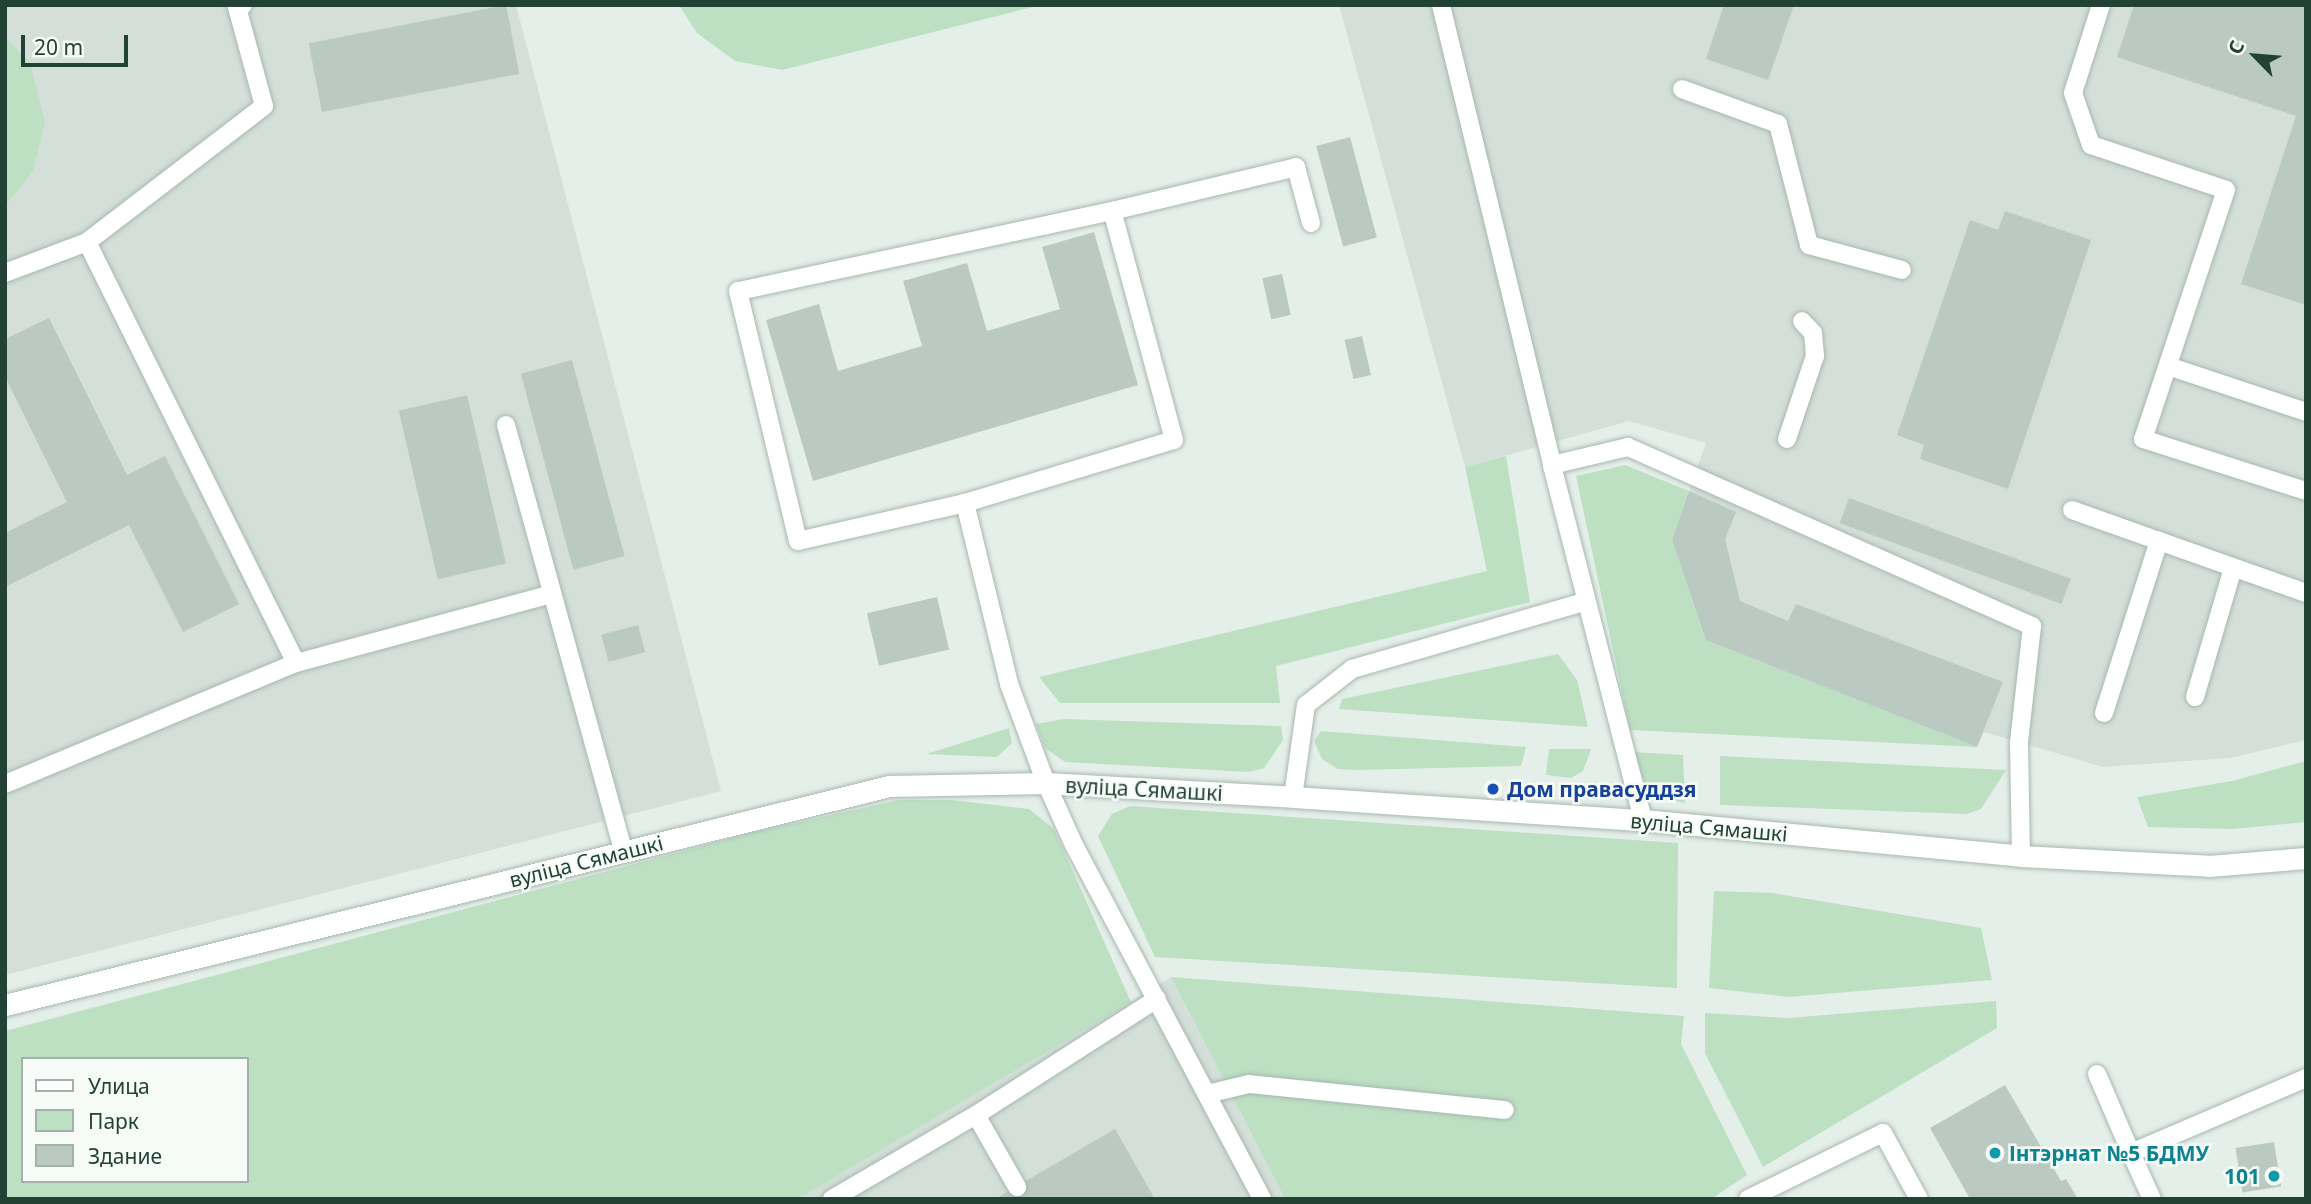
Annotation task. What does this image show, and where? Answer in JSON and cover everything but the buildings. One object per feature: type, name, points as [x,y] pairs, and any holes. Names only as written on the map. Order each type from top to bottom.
[{"type":"street","name":"вуліца Сямашкі","points":[[5,1005],[889,786],[1046,783],[1293,797],[1643,820],[2021,856],[2209,866],[2306,858]]},
{"type":"lane","points":[[5,273],[87,242],[264,106],[237,7],[243,5]]},
{"type":"lane","points":[[1441,5],[1584,602],[1643,820]]},
{"type":"lane","points":[[2101,5],[2073,93],[2091,145],[2226,190],[2144,439],[2306,491]]},
{"type":"lane","points":[[1682,89],[1778,124],[1809,245],[1902,270]]},
{"type":"lane","points":[[1112,211],[1174,440],[965,503],[798,541],[738,291],[1112,211],[1296,167],[1311,223]]},
{"type":"lane","points":[[87,242],[296,663]]},
{"type":"lane","points":[[1787,439],[1815,356],[1813,333],[1802,321]]},
{"type":"lane","points":[[2168,366],[2306,412]]},
{"type":"lane","points":[[506,425],[624,852]]},
{"type":"lane","points":[[1552,465],[1628,447],[2032,626],[2019,742],[2021,856]]},
{"type":"lane","points":[[965,503],[1009,684],[1046,783],[1262,1199]]},
{"type":"lane","points":[[2072,510],[2306,593]]},
{"type":"lane","points":[[2104,712],[2159,541]]},
{"type":"lane","points":[[2195,697],[2233,568]]},
{"type":"lane","points":[[5,784],[296,663],[552,594]]},
{"type":"lane","points":[[1293,797],[1306,705],[1352,669],[1584,602]]},
{"type":"lane","points":[[832,1199],[976,1115],[1157,999]]},
{"type":"lane","points":[[2097,1074],[2152,1199]]},
{"type":"lane","points":[[2131,1153],[2306,1078]]},
{"type":"lane","points":[[1207,1094],[1249,1084],[1505,1110]]},
{"type":"lane","points":[[976,1115],[1017,1186]]},
{"type":"lane","points":[[1748,1199],[1883,1133],[1919,1199]]},
{"type":"shaded area","points":[[5,5],[516,5],[721,791],[5,975]]},
{"type":"shaded area","points":[[1339,5],[2306,5],[2306,740],[2230,758],[2103,767],[1984,732],[1977,747],[1706,640],[1672,540],[1706,443],[1629,421],[1465,467]]},
{"type":"shaded area","points":[[1095,965],[1131,1002],[1171,977],[1285,1199],[5,1199],[5,1159],[21,1179],[21,1183],[248,1183],[248,1181]]},
{"type":"green space","points":[[679,5],[1041,5],[782,70],[735,61],[697,33]]},
{"type":"green space","points":[[5,37],[30,63],[45,122],[33,171],[5,206]]},
{"type":"green space","points":[[1506,456],[1530,602],[1276,666],[1280,703],[1060,703],[1039,677],[1487,571],[1465,467]]},
{"type":"green space","points":[[1625,465],[1689,491],[1672,540],[1706,640],[1977,747],[1630,730],[1576,476]]},
{"type":"green space","points":[[1558,654],[1577,680],[1588,727],[1339,709],[1342,699]]},
{"type":"green space","points":[[1064,719],[1281,726],[1283,740],[1264,768],[1249,772],[1065,762],[1045,748],[1036,724]]},
{"type":"green space","points":[[1009,728],[1012,743],[997,757],[926,754]]},
{"type":"green space","points":[[1321,731],[1526,747],[1521,766],[1338,769],[1322,759],[1314,741]]},
{"type":"green space","points":[[1549,749],[1591,749],[1583,771],[1571,778],[1546,775]]},
{"type":"green space","points":[[1634,752],[1683,755],[1685,803],[1663,798],[1646,786]]},
{"type":"green space","points":[[1720,756],[2006,770],[1981,809],[1967,814],[1720,805]]},
{"type":"green space","points":[[2306,761],[2306,822],[2233,829],[2148,827],[2137,797],[2232,781]]},
{"type":"green space","points":[[898,800],[952,800],[1029,809],[1054,829],[1131,1002],[798,1199],[5,1199],[5,1031],[755,832]]},
{"type":"green space","points":[[1130,806],[1678,843],[1677,988],[1155,957],[1098,836],[1112,814]]},
{"type":"green space","points":[[1714,891],[1772,893],[1981,928],[1992,980],[1788,997],[1709,988]]},
{"type":"green space","points":[[1171,977],[1684,1016],[1681,1044],[1747,1175],[1711,1199],[1285,1199]]},
{"type":"green space","points":[[1996,1001],[1997,1028],[1763,1167],[1705,1053],[1705,1013],[1788,1018]]},
{"type":"place","name":"Дом правасуддзя","points":[[1493,789]]},
{"type":"place","name":"Інтэрнат №5 БДМУ","points":[[1995,1153]]},
{"type":"place","name":"101","points":[[2274,1176]]}]
